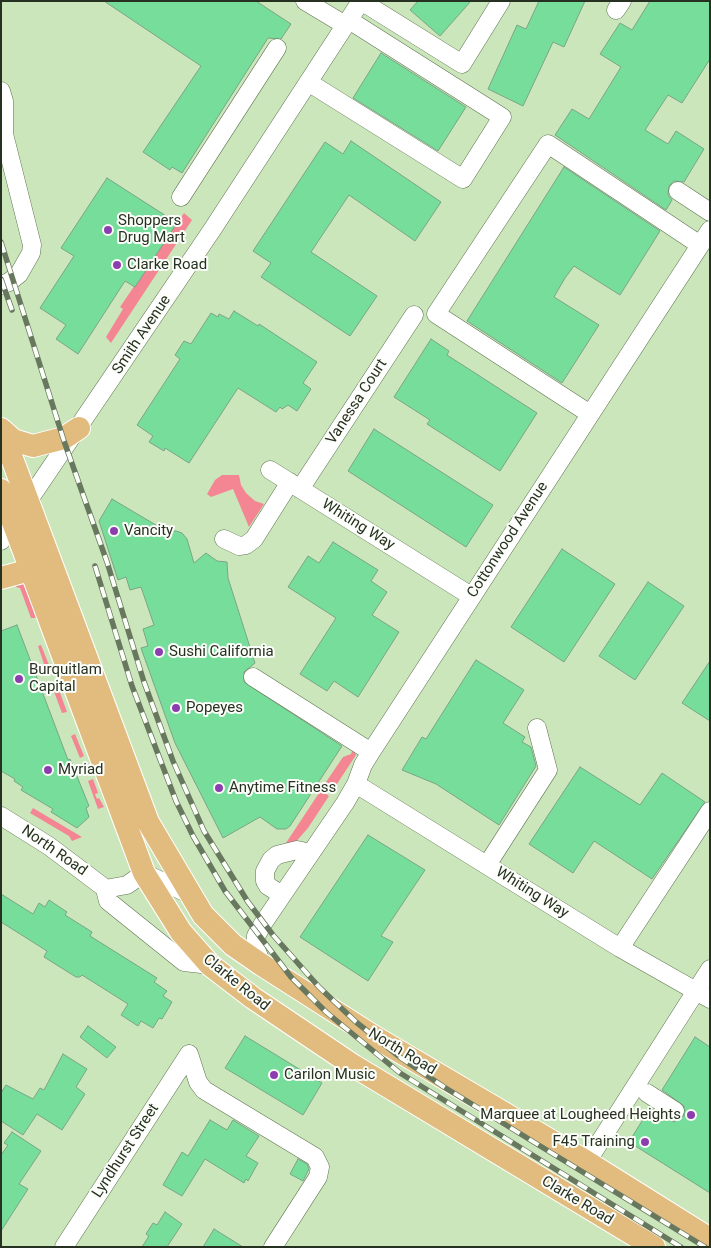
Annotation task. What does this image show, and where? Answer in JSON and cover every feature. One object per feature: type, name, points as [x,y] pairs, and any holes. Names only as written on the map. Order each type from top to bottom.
[{"type":"main road","points":[[1,430],[13,440],[33,446],[64,438],[79,428]]},
{"type":"main road","points":[[1,430],[148,822],[189,894]]},
{"type":"main road","name":"Clarke Road","points":[[1,490],[7,532],[30,570],[144,873],[181,932],[210,966],[253,998],[354,1066],[654,1247]]},
{"type":"main road","points":[[1,578],[30,570]]},
{"type":"main road","name":"North Road","points":[[189,894],[203,915],[233,945],[262,965],[373,1036],[587,1162],[710,1239]]},
{"type":"street","points":[[305,1],[347,22],[502,117],[463,179],[308,82]]},
{"type":"street","points":[[361,1],[462,64],[501,1]]},
{"type":"street","name":"Smith Avenue","points":[[7,532],[79,428],[361,1]]},
{"type":"street","points":[[181,197],[277,48]]},
{"type":"street","points":[[1,90],[4,101],[4,134],[32,245],[31,253],[19,274],[9,282],[1,285]]},
{"type":"street","points":[[590,414],[436,314],[441,306],[548,144],[705,238]]},
{"type":"street","points":[[678,191],[710,212]]},
{"type":"street","name":"Cottonwood Avenue","points":[[262,965],[255,946],[256,936],[356,784],[363,764],[471,596],[705,238]]},
{"type":"street","name":"Vanessa Court","points":[[224,539],[238,546],[246,545],[254,539],[295,486],[414,315]]},
{"type":"street","name":"Whiting Way","points":[[270,470],[471,596]]},
{"type":"street","points":[[253,677],[371,752]]},
{"type":"street","points":[[487,865],[548,770],[537,728]]},
{"type":"street","name":"Whiting Way","points":[[356,784],[620,948],[703,995]]},
{"type":"street","points":[[620,948],[710,810]]},
{"type":"street","name":"North Road","points":[[1,816],[49,846],[105,888],[108,901],[184,962],[210,966]]},
{"type":"street","points":[[282,895],[268,886],[265,881],[265,872],[271,860],[276,855],[297,850],[307,858]]},
{"type":"street","points":[[105,888],[127,885],[144,873],[189,894]]},
{"type":"street","points":[[587,1162],[703,995],[710,969]]},
{"type":"street","name":"Lyndhurst Street","points":[[64,1247],[189,1054],[198,1082],[204,1090],[315,1157],[320,1167],[318,1177],[273,1247]]},
{"type":"street","points":[[647,1093],[675,1111]]},
{"type":"shaded area","points":[[184,213],[192,220],[111,343],[106,337],[123,309],[120,307]]},
{"type":"shaded area","points":[[222,475],[239,475],[241,485],[246,493],[255,501],[264,504],[249,527],[233,489],[211,497],[207,494],[215,480]]},
{"type":"shaded area","points":[[21,583],[26,586],[36,618],[31,618],[20,588],[16,587],[17,584]]},
{"type":"shaded area","points":[[41,645],[49,665],[45,667],[38,646]]},
{"type":"shaded area","points":[[58,687],[67,712],[62,713],[53,689]]},
{"type":"shaded area","points":[[75,734],[84,756],[80,758],[71,736]]},
{"type":"shaded area","points":[[353,749],[356,755],[333,790],[324,785],[343,757],[351,754]]},
{"type":"shaded area","points":[[93,779],[98,793],[95,794],[104,807],[98,809],[88,781]]},
{"type":"shaded area","points":[[321,790],[329,796],[308,828],[294,844],[284,846]]},
{"type":"shaded area","points":[[33,808],[82,837],[72,841],[69,836],[30,813]]},
{"type":"building","points":[[104,1],[256,1],[291,24],[281,39],[268,38],[182,173],[172,167],[170,170],[143,152],[201,66]]},
{"type":"building","points":[[418,1],[471,1],[440,36],[410,10]]},
{"type":"building","points":[[539,1],[585,1],[564,47],[553,42],[523,106],[488,89],[517,25],[526,29]]},
{"type":"building","points":[[650,1],[710,1],[710,59],[682,103],[668,95],[645,130],[668,144],[676,131],[704,149],[684,182],[674,181],[669,186],[668,195],[672,200],[666,210],[555,135],[572,109],[589,119],[621,67],[600,54],[620,23],[632,30]]},
{"type":"building","points":[[381,53],[466,107],[438,151],[353,98]]},
{"type":"building","points":[[351,141],[441,202],[415,241],[349,195],[311,252],[377,296],[350,336],[261,277],[271,263],[253,251],[325,142],[343,154]]},
{"type":"building","points":[[564,167],[660,231],[620,295],[574,266],[565,278],[554,297],[599,325],[562,383],[467,321]]},
{"type":"building","points":[[107,178],[177,223],[135,287],[125,281],[78,354],[56,339],[66,325],[40,308],[74,256],[61,248]]},
{"type":"building","points":[[234,311],[258,326],[259,324],[317,362],[303,383],[311,389],[297,411],[288,405],[282,409],[280,407],[276,412],[238,388],[189,463],[165,448],[164,451],[149,442],[153,436],[137,425],[180,359],[175,355],[184,341],[191,344],[211,313],[218,317],[219,314],[229,319]]},
{"type":"building","points":[[431,339],[449,351],[447,355],[537,413],[500,471],[427,424],[430,420],[394,397]]},
{"type":"building","points":[[374,429],[493,505],[466,547],[348,471]]},
{"type":"building","points":[[112,499],[166,531],[182,533],[187,539],[194,563],[206,553],[217,561],[227,562],[228,578],[255,663],[244,672],[244,682],[342,746],[290,826],[286,829],[277,829],[260,817],[223,838],[175,743],[141,648],[148,646],[143,629],[154,625],[141,587],[130,590],[126,577],[118,580],[99,521]]},
{"type":"building","points":[[333,542],[378,570],[371,581],[387,592],[372,615],[399,632],[358,697],[334,681],[327,691],[300,674],[336,618],[288,587],[308,556],[319,563]]},
{"type":"building","points":[[562,549],[615,584],[564,662],[511,627]]},
{"type":"building","points":[[648,582],[684,606],[635,680],[599,656]]},
{"type":"building","points":[[17,625],[68,760],[70,759],[89,806],[86,808],[89,817],[77,828],[51,812],[53,809],[21,790],[23,787],[14,781],[15,779],[1,771],[1,631]]},
{"type":"building","points":[[476,660],[524,690],[503,723],[525,737],[522,742],[531,747],[536,766],[499,825],[436,784],[402,770],[422,737],[426,739]]},
{"type":"building","points":[[710,661],[710,721],[682,703]]},
{"type":"building","points":[[580,767],[640,805],[662,773],[705,802],[652,879],[594,841],[573,873],[529,844]]},
{"type":"building","points":[[368,835],[425,870],[381,936],[393,942],[368,981],[300,937]]},
{"type":"building","points":[[1,894],[33,914],[39,903],[45,907],[49,900],[67,912],[65,915],[92,932],[90,936],[157,978],[154,982],[167,991],[163,996],[172,1002],[162,1019],[159,1018],[153,1028],[141,1021],[138,1026],[121,1015],[128,1004],[82,975],[76,977],[44,957],[47,951],[1,922]]},
{"type":"building","points":[[88,1026],[116,1047],[107,1058],[80,1037]]},
{"type":"building","name":"Carilon Music","points":[[245,1036],[322,1083],[303,1115],[225,1068]]},
{"type":"building","name":"Marquee at Lougheed Heights","points":[[695,1037],[710,1047],[710,1193],[629,1142],[650,1108],[674,1122],[684,1116],[684,1106],[662,1090]]},
{"type":"building","points":[[63,1054],[87,1069],[76,1087],[85,1094],[62,1130],[37,1114],[23,1135],[1,1121],[1,1093],[6,1085],[33,1099],[40,1088],[44,1090]]},
{"type":"building","points":[[210,1120],[227,1130],[233,1120],[259,1136],[246,1156],[258,1163],[248,1181],[246,1179],[244,1183],[205,1159],[182,1196],[163,1185],[182,1152],[188,1156]]},
{"type":"building","points":[[12,1132],[41,1151],[19,1184],[28,1189],[1,1231],[1,1155],[8,1145],[4,1143]]},
{"type":"building","points":[[298,1159],[307,1164],[309,1169],[303,1181],[290,1174]]},
{"type":"building","points":[[165,1212],[182,1224],[167,1247],[142,1247],[149,1236],[146,1234],[153,1223],[157,1225]]},
{"type":"building","points":[[214,1229],[243,1247],[203,1247]]},
{"type":"railway","points":[[1,242],[64,441],[107,562],[144,682],[173,761],[204,831],[248,902],[273,935],[319,987],[356,1022],[401,1058],[444,1087],[705,1247]]},
{"type":"railway","points":[[1,279],[12,310]]},
{"type":"railway","points":[[95,566],[132,686],[176,801],[193,836],[225,891],[291,977],[326,1012],[400,1073],[681,1247]]},
{"type":"place","name":"Shoppers Drug Mart","points":[[108,230]]},
{"type":"place","name":"Clarke Road","points":[[117,265]]},
{"type":"place","name":"Vancity","points":[[114,531]]},
{"type":"place","name":"Sushi California","points":[[159,652]]},
{"type":"place","name":"Burquitlam Capital","points":[[19,679]]},
{"type":"place","name":"Popeyes","points":[[176,708]]},
{"type":"place","name":"Myriad","points":[[48,770]]},
{"type":"place","name":"Anytime Fitness","points":[[219,788]]},
{"type":"place","name":"Carilon Music","points":[[274,1075]]},
{"type":"place","name":"Marquee at Lougheed Heights","points":[[691,1115]]},
{"type":"place","name":"F45 Training","points":[[645,1142]]}]
